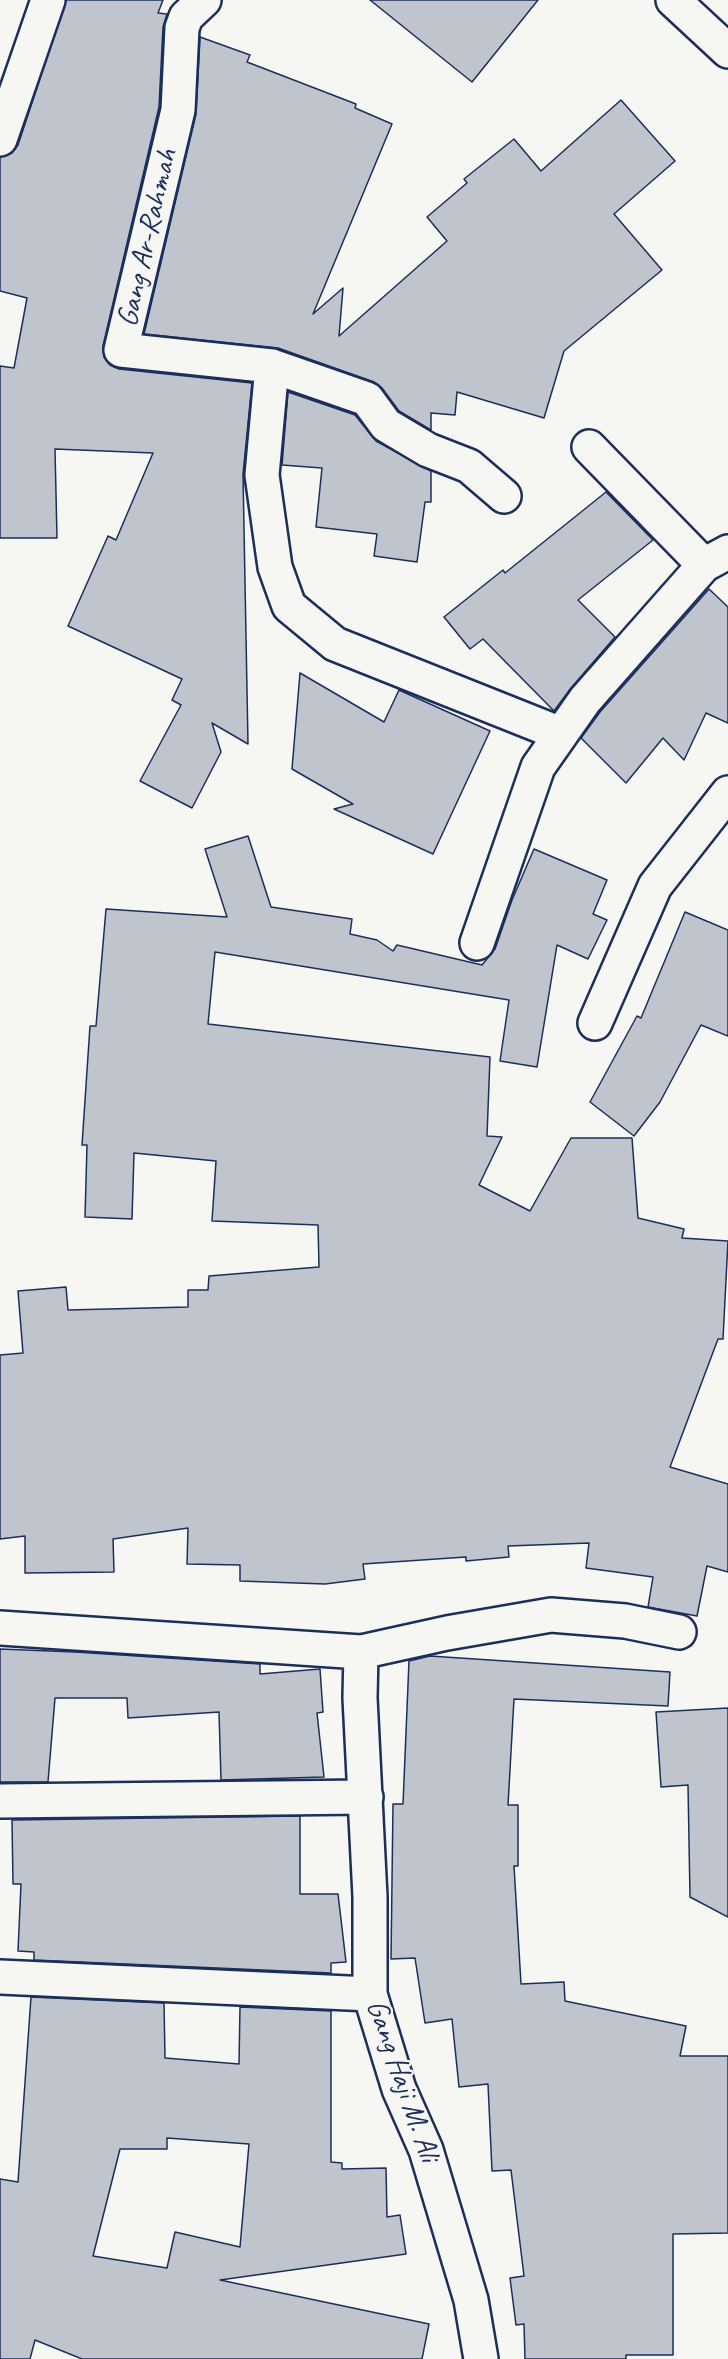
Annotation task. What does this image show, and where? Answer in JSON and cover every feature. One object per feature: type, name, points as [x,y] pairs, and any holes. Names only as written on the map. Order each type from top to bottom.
[{"type":"street","points":[[0,139],[48,0]]},
{"type":"street","points":[[673,0],[728,51]]},
{"type":"street","name":"Gang Ar-Rahmah","points":[[195,8],[182,28],[178,110],[121,350],[272,366],[367,399],[386,425],[428,450],[469,466],[504,496]]},
{"type":"street","points":[[272,366],[262,475],[275,567],[289,606],[335,644],[561,734]]},
{"type":"street","points":[[477,943],[538,767],[585,700],[716,559],[590,447]]},
{"type":"street","points":[[595,1023],[655,886],[728,793]]},
{"type":"street","points":[[0,1628],[361,1652],[447,1633],[551,1615],[625,1621],[680,1632]]},
{"type":"street","name":"Gang Haji M. Ali","points":[[361,1652],[360,1698],[370,1897],[370,1994],[399,2089],[426,2150],[471,2300],[481,2359]]},
{"type":"street","points":[[0,1801],[366,1797]]},
{"type":"street","points":[[0,1977],[370,1994]]},
{"type":"building","points":[[66,0],[163,0],[158,13],[167,14],[163,27],[159,107],[103,346],[104,357],[110,365],[119,369],[252,383],[243,474],[248,744],[212,723],[221,752],[192,808],[140,781],[181,705],[172,700],[182,679],[68,626],[108,536],[116,540],[153,453],[55,449],[57,538],[0,538],[0,366],[14,368],[27,298],[0,291],[0,157],[12,153],[18,145]]},
{"type":"building","points":[[370,0],[538,0],[472,82]]},
{"type":"building","points":[[200,37],[250,55],[247,62],[356,104],[355,108],[392,124],[313,314],[343,288],[339,336],[447,241],[427,217],[467,183],[464,179],[514,139],[541,171],[621,100],[675,161],[614,214],[662,270],[564,351],[544,418],[457,392],[455,415],[431,413],[431,430],[399,411],[382,388],[374,382],[278,348],[144,334],[196,114]]},
{"type":"building","points":[[288,392],[355,415],[376,441],[431,471],[431,502],[425,502],[417,562],[374,556],[377,534],[316,527],[322,468],[282,465]]},
{"type":"building","points":[[606,492],[653,540],[578,600],[615,637],[554,711],[483,639],[470,649],[444,617],[503,570],[505,573]]},
{"type":"building","points":[[709,589],[728,607],[728,723],[706,713],[684,760],[663,738],[626,783],[581,738],[600,712]]},
{"type":"building","points":[[300,673],[384,722],[399,690],[490,731],[433,854],[334,809],[353,804],[292,769]]},
{"type":"building","points":[[248,836],[271,907],[352,919],[350,934],[377,940],[393,951],[397,945],[482,965],[495,949],[512,900],[534,849],[607,880],[593,914],[607,920],[588,959],[557,945],[537,1067],[500,1061],[509,1000],[215,952],[208,1024],[490,1057],[487,1136],[502,1137],[479,1185],[530,1211],[571,1138],[632,1138],[638,1218],[684,1229],[682,1238],[728,1241],[723,1339],[718,1339],[670,1467],[728,1484],[728,1572],[707,1566],[697,1616],[648,1607],[653,1577],[586,1568],[589,1543],[508,1546],[509,1557],[466,1561],[466,1557],[363,1564],[365,1579],[325,1584],[240,1581],[240,1565],[187,1564],[188,1528],[113,1539],[114,1572],[25,1573],[25,1536],[0,1539],[0,1355],[23,1353],[18,1291],[66,1287],[68,1310],[188,1307],[188,1290],[208,1290],[209,1276],[319,1267],[318,1225],[212,1221],[216,1161],[134,1153],[132,1219],[85,1217],[87,1145],[82,1145],[90,1026],[96,1026],[106,909],[227,917],[205,849]]},
{"type":"building","points":[[685,912],[728,930],[728,1036],[701,1025],[660,1102],[634,1136],[590,1102],[637,1016],[641,1018]]},
{"type":"building","points":[[0,1649],[260,1664],[260,1674],[320,1669],[323,1712],[317,1713],[324,1777],[221,1780],[219,1712],[128,1718],[127,1698],[55,1698],[48,1782],[0,1782]]},
{"type":"building","points":[[430,1656],[670,1672],[668,1706],[514,1699],[508,1805],[518,1805],[518,1866],[514,1866],[521,1984],[564,1982],[565,2001],[686,2026],[680,2056],[728,2056],[728,2233],[673,2234],[673,2355],[626,2355],[626,2359],[525,2359],[524,2324],[516,2325],[510,2278],[524,2276],[511,2170],[492,2171],[488,2084],[459,2087],[452,2019],[425,2023],[415,1958],[391,1959],[393,1804],[403,1804],[409,1661]]},
{"type":"building","points":[[728,1708],[728,1917],[690,1897],[688,1785],[661,1787],[656,1712]]},
{"type":"building","points":[[300,1816],[300,1894],[338,1894],[346,1962],[331,1963],[331,1973],[34,1960],[34,1952],[18,1951],[21,1884],[13,1884],[12,1820]]},
{"type":"building","points":[[31,1997],[164,2003],[165,2058],[239,2064],[240,2007],[331,2011],[331,2162],[342,2163],[342,2169],[386,2168],[387,2217],[400,2215],[406,2254],[220,2280],[429,2324],[422,2359],[82,2359],[35,2340],[30,2359],[0,2359],[0,2179],[18,2182]],"holes":[[[167,2138],[249,2144],[240,2247],[175,2232],[167,2268],[93,2256],[120,2149],[167,2149]]]}]
